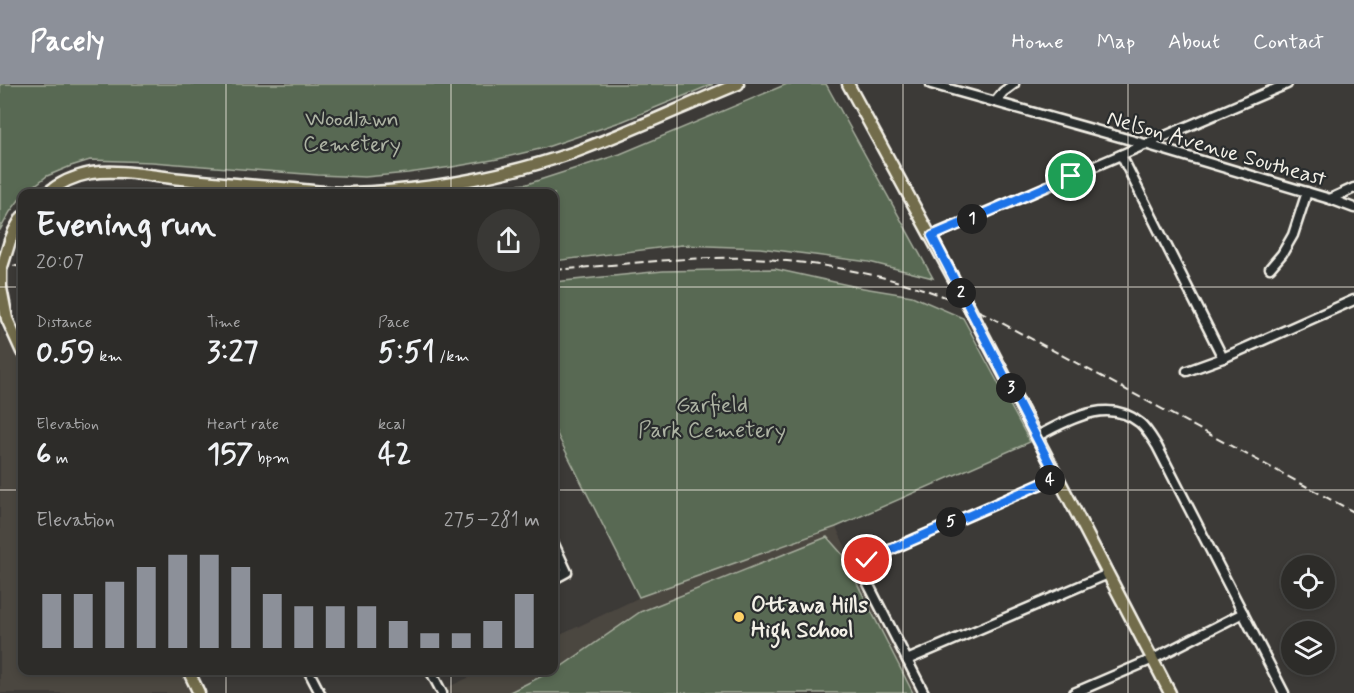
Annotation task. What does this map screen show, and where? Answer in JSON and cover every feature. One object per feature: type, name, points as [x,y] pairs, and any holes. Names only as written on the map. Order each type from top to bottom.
[{"type":"main road","points":[[405,189],[454,182],[534,165],[605,140],[738,84]]},
{"type":"main road","points":[[848,84],[932,236],[1170,693]]},
{"type":"main road","points":[[53,189],[77,177],[100,172],[294,189]]},
{"type":"main road","points":[[18,225],[10,241],[1,270],[1,288],[7,319],[18,343]]},
{"type":"main road","points":[[190,675],[199,693]]},
{"type":"street","name":"Nelson Avenue Southeast","points":[[931,84],[1145,144],[1354,208]]},
{"type":"street","points":[[996,101],[1014,84]]},
{"type":"street","points":[[932,236],[1287,84]]},
{"type":"street","points":[[1121,155],[1223,358]]},
{"type":"street","points":[[1330,199],[1354,188]]},
{"type":"street","points":[[1270,268],[1282,254],[1293,235],[1306,192]]},
{"type":"street","points":[[1187,371],[1223,358],[1354,300]]},
{"type":"street","points":[[1036,436],[1082,414],[1095,411],[1118,413],[1140,423],[1150,434],[1169,467],[1284,693]]},
{"type":"street","points":[[924,693],[858,564],[1057,477]]},
{"type":"street","points":[[558,553],[567,572],[558,577]]},
{"type":"street","points":[[907,660],[1108,574]]},
{"type":"street","points":[[1074,693],[1153,659],[1243,613]]},
{"type":"street","points":[[311,675],[320,693]]},
{"type":"street","points":[[433,675],[442,693]]},
{"type":"shaded area","points":[[0,326],[18,359],[18,675],[183,675],[193,693],[0,693]]},
{"type":"shaded area","name":"Ottawa Hills High School","points":[[836,527],[922,693],[449,693],[446,688],[474,675],[558,675],[558,636],[640,597]]},
{"type":"green space","name":"Woodlawn Cemetery","points":[[0,84],[713,84],[623,121],[544,148],[498,159],[408,173],[365,177],[152,162],[90,160],[47,176],[30,189],[18,189],[18,201],[0,230]]},
{"type":"green space","points":[[787,84],[826,84],[933,278],[869,262],[760,248],[682,245],[558,260],[558,189],[470,189],[527,184],[620,154]]},
{"type":"green space","name":"Garfield Park Cemetery","points":[[775,269],[857,287],[912,296],[963,318],[1030,442],[836,527],[639,597],[558,436],[558,282],[663,271]]},
{"type":"green space","name":"Ottawa Hills High School","points":[[827,537],[842,554],[913,693],[508,693],[544,675],[558,675],[558,668],[640,612]]},
{"type":"railway","points":[[558,270],[676,260],[755,258],[838,268],[913,286],[985,314],[1354,512]]},
{"type":"railway","points":[[0,263],[18,266]]},
{"type":"place","name":"Ottawa Hills High School","points":[[739,617]]},
{"type":"route","points":[[867,560],[1057,477],[932,236],[1071,176]]}]
